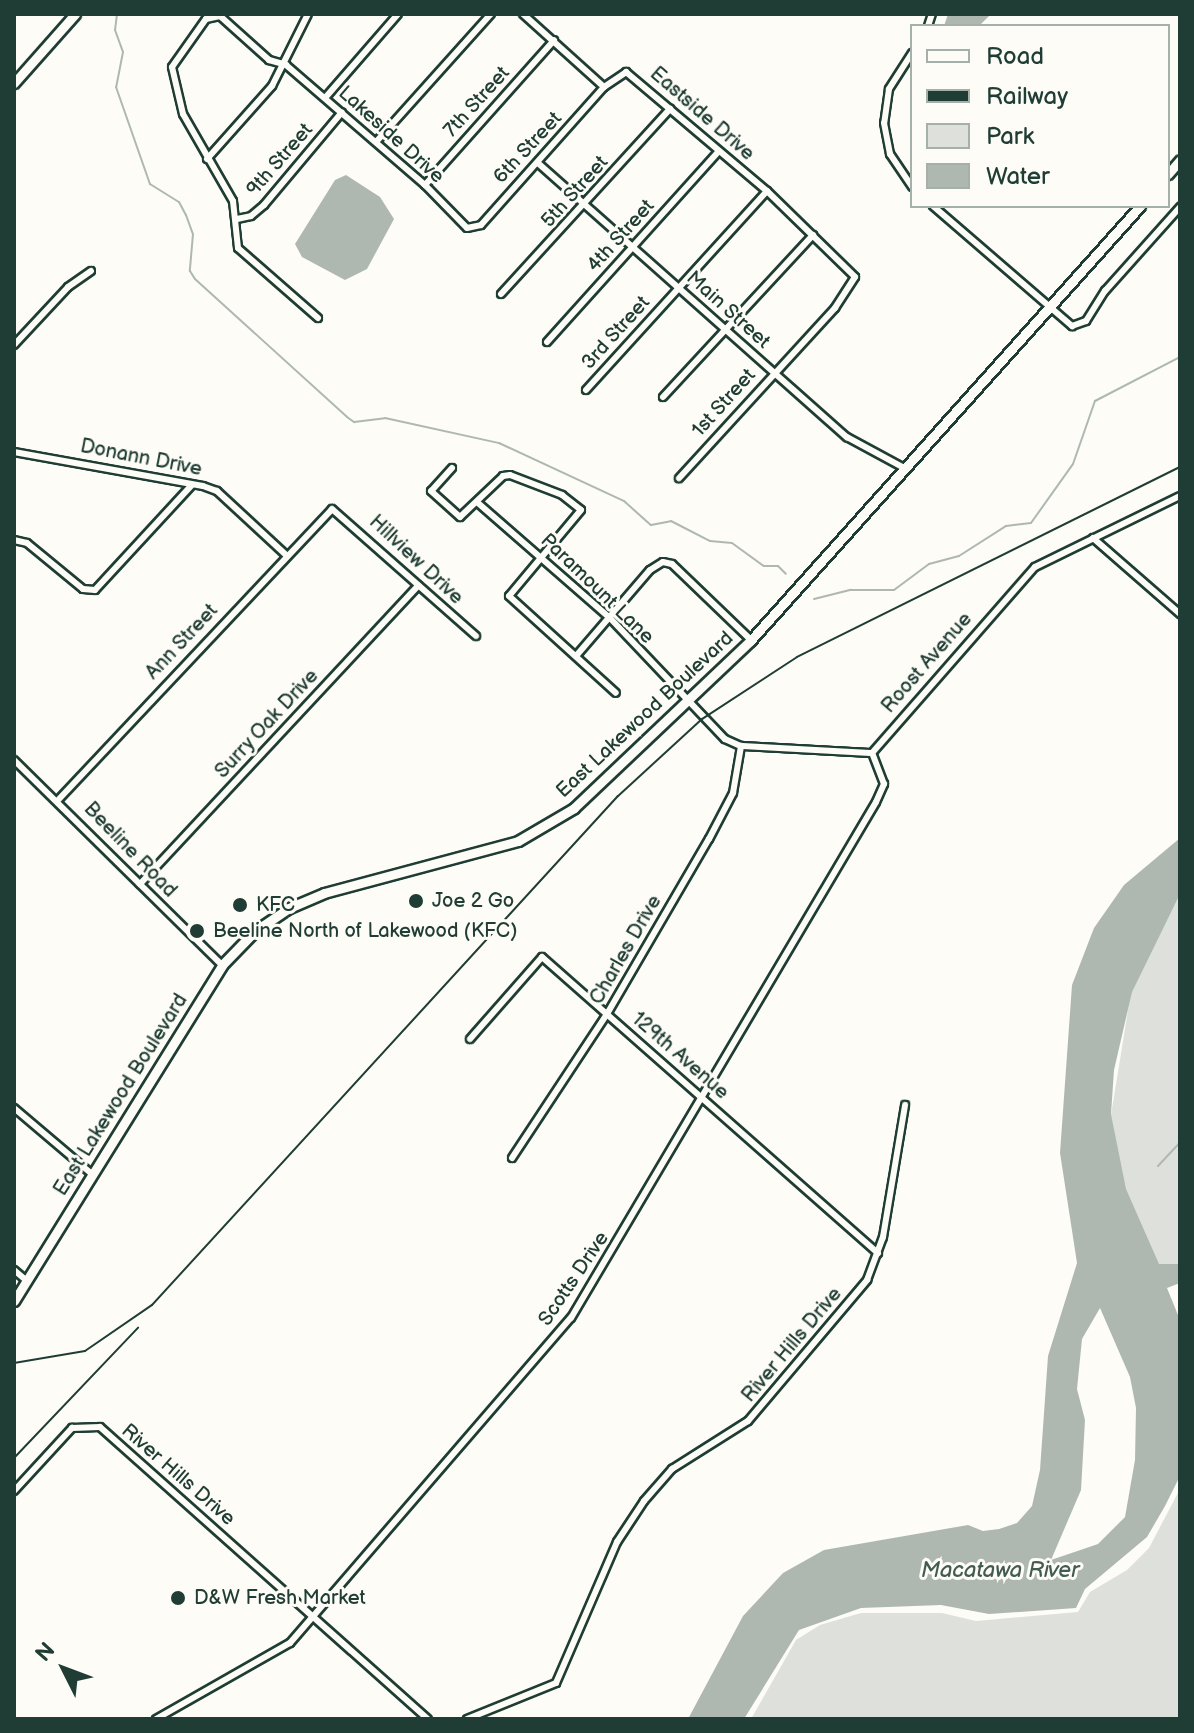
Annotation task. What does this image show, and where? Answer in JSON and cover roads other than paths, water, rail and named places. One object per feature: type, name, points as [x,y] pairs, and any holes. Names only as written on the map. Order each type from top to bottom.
[{"type":"main road","points":[[14,83],[75,14]]},
{"type":"main road","name":"East Lakewood Boulevard","points":[[14,1301],[222,965],[255,931],[306,900],[494,850],[538,831],[574,808],[751,640],[1138,208]]},
{"type":"street","points":[[308,14],[286,65],[251,113],[207,159],[224,185],[237,219],[236,239],[244,254],[318,318]]},
{"type":"street","points":[[325,98],[398,14]]},
{"type":"street","points":[[376,142],[491,14]]},
{"type":"street","points":[[523,14],[604,87]]},
{"type":"street","name":"Lakeside Drive","points":[[207,159],[183,114],[172,78],[178,51],[206,19],[220,16],[269,60],[286,65],[425,185],[467,228],[474,228]]},
{"type":"street","name":"7th Street","points":[[425,185],[554,40]]},
{"type":"street","points":[[910,56],[889,89],[884,123],[890,154],[910,184]]},
{"type":"street","name":"Eastside Drive","points":[[604,87],[626,72],[767,191],[855,277]]},
{"type":"street","name":"6th Street","points":[[474,228],[539,164],[604,87]]},
{"type":"street","name":"5th Street","points":[[501,294],[670,109]]},
{"type":"street","name":"9th Street","points":[[237,219],[264,205],[342,112]]},
{"type":"street","name":"4th Street","points":[[547,342],[719,151]]},
{"type":"street","name":"Main Street","points":[[539,164],[847,437],[904,468]]},
{"type":"street","name":"3rd Street","points":[[586,390],[767,191]]},
{"type":"street","points":[[935,208],[1065,325],[1086,321],[1105,291],[1180,207]]},
{"type":"street","points":[[663,397],[813,235]]},
{"type":"street","points":[[14,345],[68,287],[91,271]]},
{"type":"street","name":"1st Street","points":[[679,478],[773,372],[835,308],[855,277]]},
{"type":"street","name":"Donann Drive","points":[[14,452],[169,476],[217,491],[285,554]]},
{"type":"street","points":[[452,468],[431,491],[460,517],[503,476],[510,475],[562,495],[581,510],[509,596],[616,693]]},
{"type":"street","points":[[14,540],[27,543],[83,589],[95,590],[192,485]]},
{"type":"street","name":"Roost Avenue","points":[[872,753],[1022,578],[1093,538],[1180,496]]},
{"type":"street","name":"Paramount Lane","points":[[478,503],[610,618],[687,703]]},
{"type":"street","name":"Ann Street","points":[[59,799],[285,554],[332,509]]},
{"type":"street","name":"Hillview Drive","points":[[332,509],[476,636]]},
{"type":"street","points":[[1093,538],[1180,614]]},
{"type":"street","points":[[576,656],[650,570],[663,562],[672,564],[751,640]]},
{"type":"street","name":"Surry Oak Drive","points":[[140,884],[418,586]]},
{"type":"street","points":[[687,703],[712,730],[741,746],[872,753]]},
{"type":"street","name":"Charles Drive","points":[[512,1158],[607,1014],[733,793],[741,746]]},
{"type":"street","name":"Scotts Drive","points":[[156,1719],[265,1662],[314,1616],[571,1318],[876,802],[884,784],[872,753]]},
{"type":"street","name":"Beeline Road","points":[[14,760],[59,799],[222,965]]},
{"type":"street","name":"129th Avenue","points":[[470,1039],[542,957],[878,1253]]},
{"type":"street","name":"River Hills Drive","points":[[467,1719],[556,1683],[617,1542],[644,1501],[672,1469],[748,1421],[867,1280],[878,1253],[905,1105]]},
{"type":"street","points":[[14,1108],[93,1175]]},
{"type":"street","points":[[14,1270],[27,1281]]},
{"type":"street","name":"River Hills Drive","points":[[14,1491],[72,1428],[100,1427],[428,1719]]},
{"type":"water","points":[[948,14],[991,14],[981,24],[945,24]]},
{"type":"water","points":[[346,175],[380,197],[394,219],[367,269],[345,280],[302,257],[295,244],[335,180]]},
{"type":"water","name":"Macatawa River","points":[[1180,838],[1180,894],[1132,992],[1114,1070],[1111,1114],[1126,1189],[1159,1264],[1180,1264],[1180,1283],[1167,1288],[1180,1320],[1180,1476],[1165,1506],[1147,1537],[1085,1589],[1076,1608],[989,1614],[941,1605],[861,1608],[799,1630],[744,1719],[688,1719],[743,1616],[783,1573],[824,1550],[968,1525],[983,1531],[999,1529],[1017,1523],[1032,1506],[1040,1470],[1048,1356],[1077,1263],[1060,1153],[1072,985],[1094,928],[1124,885]],"holes":[[[1100,1308],[1130,1377],[1136,1408],[1135,1460],[1125,1517],[1098,1544],[1051,1560],[1081,1490],[1085,1420],[1077,1389],[1082,1339]]]},
{"type":"waterway","points":[[117,14],[115,30],[123,52],[116,87],[150,184],[179,202],[186,215],[193,234],[190,271],[195,279],[347,417],[354,422],[385,418],[499,443],[624,501],[651,525],[671,521],[710,541],[732,543],[764,566],[778,566],[786,574]]},
{"type":"waterway","points":[[814,599],[851,590],[894,590],[929,564],[959,556],[1006,526],[1031,523],[1073,464],[1095,401],[1180,357]]},
{"type":"waterway","points":[[1158,1166],[1180,1142]]},
{"type":"railway","points":[[14,1363],[85,1351],[152,1305],[618,796],[702,719],[797,657],[1180,467]]},
{"type":"railway","points":[[14,1458],[138,1328]]},
{"type":"place","name":"Joe 2 Go","points":[[416,901]]},
{"type":"place","name":"KFC","points":[[240,905]]},
{"type":"place","name":"Beeline North of Lakewood (KFC)","points":[[197,931]]},
{"type":"place","name":"D&W Fresh Market","points":[[178,1598]]}]
